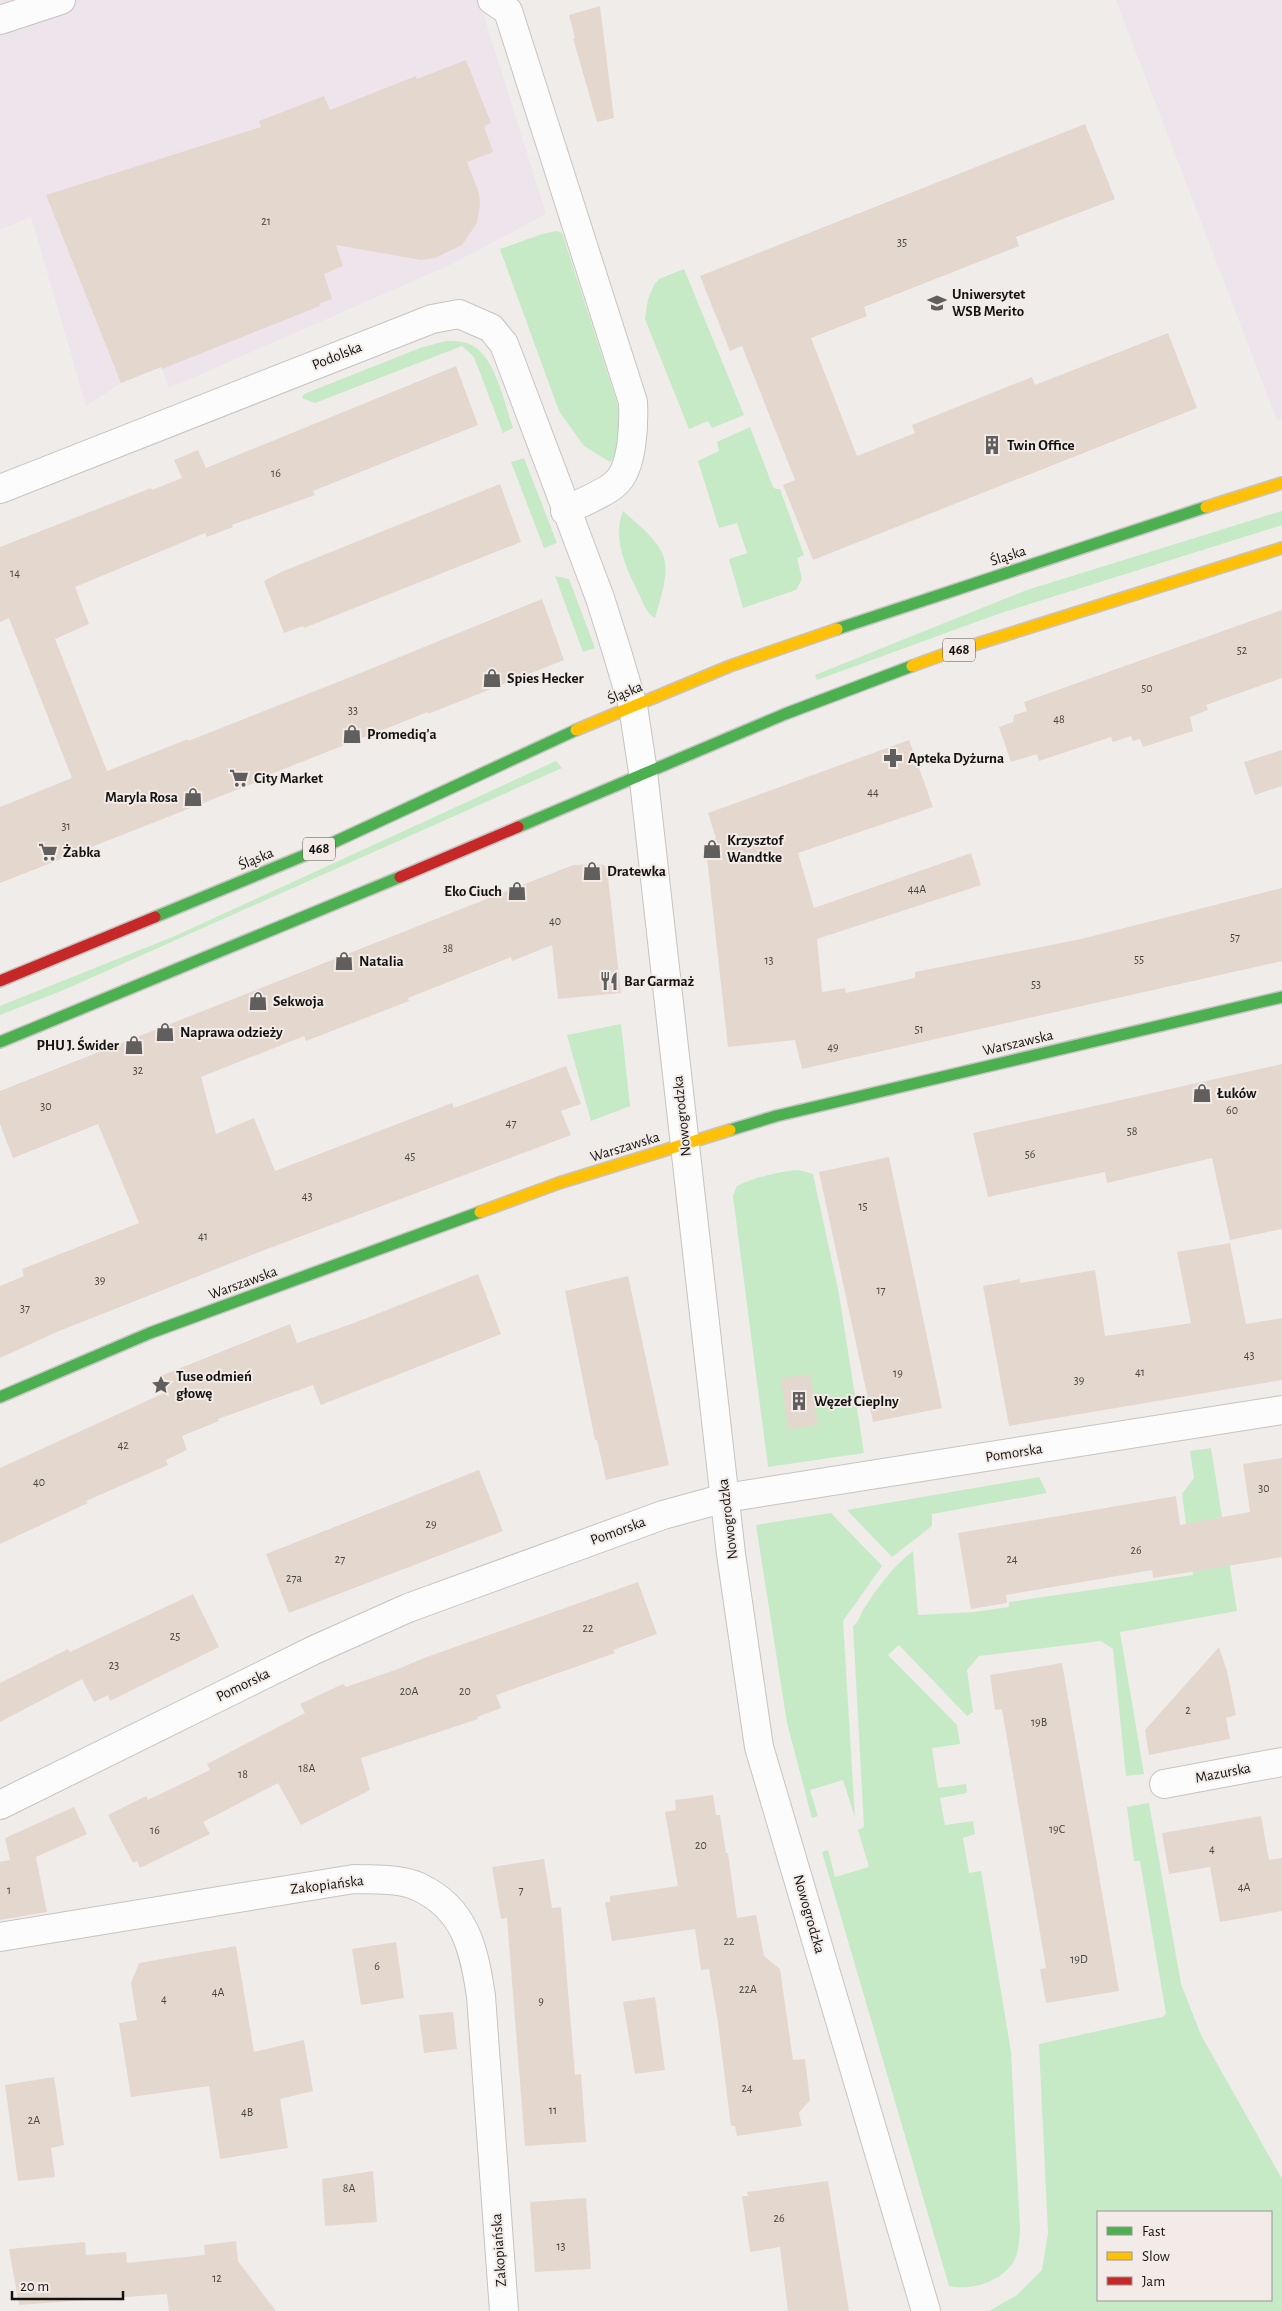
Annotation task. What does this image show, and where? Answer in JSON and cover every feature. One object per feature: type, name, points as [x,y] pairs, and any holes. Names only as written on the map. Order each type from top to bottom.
[{"type":"main road","name":"Śląska","points":[[0,981],[315,850],[562,736],[730,666],[973,583],[1282,483]]},
{"type":"main road","name":"468","points":[[0,1042],[195,963],[785,714],[945,654],[1282,548]]},
{"type":"main road","name":"Warszawska","points":[[0,1397],[150,1333],[559,1183],[776,1116],[1282,996]]},
{"type":"street","points":[[0,20],[61,0]]},
{"type":"street","points":[[492,0],[508,11],[633,402],[634,430],[625,467],[617,483],[565,511]]},
{"type":"street","name":"Podolska","points":[[0,489],[395,333],[432,319],[459,314],[491,328],[504,344],[565,511],[600,598],[633,706]]},
{"type":"street","name":"Nowogrodzka","points":[[633,706],[644,772],[725,1498],[759,1747],[926,2311]]},
{"type":"street","name":"Pomorska","points":[[0,1805],[314,1650],[408,1608],[663,1514],[725,1498],[1282,1410]]},
{"type":"street","name":"Mazurska","points":[[1164,1784],[1282,1762]]},
{"type":"street","name":"Zakopiańska","points":[[0,1937],[354,1879],[392,1880],[419,1886],[447,1905],[470,1940],[475,1956],[482,1996],[504,2311]]},
{"type":"shaded area","points":[[0,0],[479,0],[546,214],[454,263],[183,382],[169,387],[161,367],[121,383],[86,406],[31,217],[0,229]]},
{"type":"shaded area","points":[[1116,0],[1282,0],[1282,418],[1277,420]]},
{"type":"green space","points":[[557,231],[562,233],[623,421],[621,450],[610,462],[584,446],[559,411],[500,249],[542,234]]},
{"type":"green space","points":[[684,269],[744,415],[712,428],[708,421],[689,429],[645,319],[648,299],[654,285],[659,279]]},
{"type":"green space","points":[[446,341],[470,344],[481,352],[493,371],[513,428],[503,433],[474,357],[462,346],[315,403],[302,398],[304,394],[420,348]]},
{"type":"green space","points":[[750,427],[773,487],[780,489],[804,555],[797,558],[802,579],[796,590],[743,608],[729,559],[747,553],[737,523],[719,528],[698,461],[719,451],[717,442]]},
{"type":"green space","points":[[524,458],[557,543],[544,548],[511,462]]},
{"type":"green space","points":[[623,511],[650,536],[664,557],[666,568],[665,581],[655,618],[645,606],[629,573],[622,553],[619,532]]},
{"type":"green space","points":[[1282,511],[1282,525],[998,614],[817,680],[815,675],[1027,590]]},
{"type":"green space","points":[[555,576],[569,579],[595,648],[583,652]]},
{"type":"green space","points":[[556,761],[562,768],[66,989],[0,1015],[0,1006],[175,936]]},
{"type":"green space","points":[[621,1024],[630,1106],[591,1121],[567,1035]]},
{"type":"green space","points":[[798,1170],[813,1174],[839,1294],[864,1453],[768,1467],[733,1196],[737,1186],[744,1183],[767,1175]]},
{"type":"green space","points":[[1211,1448],[1237,1611],[1120,1632],[1144,1774],[1126,1776],[1113,1649],[1101,1641],[979,1656],[967,1670],[973,1712],[967,1716],[899,1645],[888,1655],[957,1725],[960,1744],[932,1748],[938,1788],[966,1784],[967,1793],[940,1798],[945,1825],[973,1821],[975,1834],[963,1838],[969,1873],[981,1871],[1011,2052],[1020,2231],[1017,2254],[1009,2268],[994,2279],[976,2286],[949,2286],[822,1852],[828,1850],[835,1877],[869,1867],[858,1830],[864,1827],[853,1626],[887,1577],[913,1551],[918,1615],[975,1612],[1009,1607],[1009,1602],[1193,1575],[1182,1494],[1194,1478],[1190,1451]]},
{"type":"green space","points":[[1039,1477],[1047,1493],[932,1514],[932,1526],[892,1557],[847,1510]]},
{"type":"green space","points":[[831,1513],[882,1566],[843,1621],[855,1818],[843,1780],[810,1790],[818,1816],[812,1818],[787,1723],[756,1525]]},
{"type":"green space","points":[[1149,1803],[1181,1984],[1201,2035],[1282,2179],[1282,2311],[989,2311],[1017,2295],[1042,2270],[1048,2233],[1039,2044],[1162,2017],[1166,2014],[1140,1861],[1134,1861],[1127,1807]]},
{"type":"building","points":[[600,6],[614,118],[597,122],[573,38],[575,38],[569,15]]},
{"type":"building","points":[[466,60],[491,123],[484,126],[493,152],[467,162],[479,193],[480,204],[477,223],[462,245],[435,258],[421,260],[336,245],[343,266],[324,274],[332,299],[319,304],[320,306],[162,369],[161,367],[121,383],[46,195],[261,127],[259,121],[324,96],[330,110],[416,76],[417,79]]},
{"type":"building","points":[[1085,124],[1115,199],[1016,237],[1019,246],[864,307],[867,316],[811,338],[857,456],[915,433],[912,425],[1032,377],[1035,385],[1168,333],[1197,408],[813,560],[783,485],[795,480],[742,346],[730,351],[700,276]]},
{"type":"building","points":[[456,366],[478,425],[313,491],[315,495],[232,525],[233,527],[207,537],[205,533],[75,587],[89,624],[55,639],[107,771],[353,676],[542,599],[564,660],[266,776],[267,778],[0,883],[0,807],[72,778],[9,618],[0,622],[0,547],[151,488],[152,490],[182,478],[174,460],[198,450],[206,468]]},
{"type":"building","points":[[500,484],[521,542],[304,628],[303,626],[284,633],[264,581],[281,572]]},
{"type":"building","points":[[1282,610],[1282,678],[1206,705],[1208,710],[1190,717],[1193,731],[1143,747],[1140,739],[1133,741],[1131,736],[1113,742],[1111,737],[1039,761],[1037,754],[1011,762],[999,727],[1013,722],[1014,715],[1027,711],[1024,702]]},
{"type":"building","points":[[909,740],[933,807],[798,853],[814,908],[971,853],[981,885],[817,939],[822,992],[845,988],[846,993],[915,978],[915,972],[1081,939],[1282,888],[1282,961],[802,1069],[795,1040],[728,1047],[706,849],[716,838],[708,813]]},
{"type":"building","points":[[1282,750],[1282,786],[1255,795],[1244,762]]},
{"type":"building","points":[[573,865],[605,865],[608,877],[621,993],[558,999],[552,945],[512,961],[511,957],[408,998],[409,1001],[306,1041],[304,1036],[201,1077],[216,1134],[254,1118],[275,1171],[452,1103],[454,1108],[566,1066],[581,1104],[561,1111],[571,1135],[267,1249],[59,1331],[0,1358],[0,1286],[24,1276],[22,1269],[139,1223],[98,1124],[13,1158],[0,1124],[0,1091]]},
{"type":"building","points":[[1282,1064],[1282,1229],[1230,1240],[1212,1158],[1107,1183],[1105,1172],[988,1197],[973,1133]]},
{"type":"building","points":[[889,1157],[942,1408],[873,1422],[819,1172]]},
{"type":"building","points":[[1230,1243],[1246,1324],[1282,1318],[1282,1380],[1009,1426],[983,1286],[1020,1279],[1020,1283],[1095,1270],[1105,1336],[1191,1323],[1177,1252]]},
{"type":"building","points":[[478,1274],[501,1334],[321,1405],[313,1385],[218,1419],[219,1421],[182,1436],[187,1450],[166,1460],[168,1465],[86,1501],[88,1503],[0,1544],[0,1468],[164,1393],[158,1377],[290,1324],[297,1343],[354,1323]]},
{"type":"building","points":[[628,1276],[669,1465],[606,1480],[597,1440],[595,1440],[565,1291]]},
{"type":"building","name":"Węzeł Cieplny","points":[[810,1374],[818,1425],[788,1429],[781,1378]]},
{"type":"building","points":[[1282,1458],[1282,1557],[1153,1578],[1152,1570],[1006,1595],[1007,1603],[971,1609],[958,1533],[1176,1496],[1180,1525],[1250,1512],[1243,1464]]},
{"type":"building","points":[[479,1470],[503,1531],[289,1613],[266,1554]]},
{"type":"building","points":[[638,1582],[657,1634],[613,1650],[615,1653],[496,1695],[501,1708],[477,1717],[478,1719],[361,1758],[370,1790],[301,1825],[278,1783],[203,1822],[210,1834],[140,1868],[137,1861],[133,1863],[108,1815],[146,1796],[148,1800],[210,1770],[207,1764],[305,1713],[300,1704],[343,1684],[346,1687]]},
{"type":"building","points":[[193,1594],[219,1647],[110,1701],[108,1695],[94,1702],[82,1679],[0,1722],[0,1683],[68,1649],[70,1652]]},
{"type":"building","points":[[1219,1647],[1227,1671],[1236,1715],[1226,1718],[1230,1739],[1149,1755],[1145,1730]]},
{"type":"building","points":[[1062,1663],[1119,1991],[1046,2003],[1040,1969],[1046,1968],[1002,1709],[995,1710],[990,1675]]},
{"type":"building","points":[[713,1795],[716,1815],[720,1815],[726,1853],[728,1853],[737,1918],[756,1915],[764,1956],[780,1969],[793,2060],[805,2059],[810,2100],[799,2113],[802,2126],[737,2136],[735,2126],[731,2126],[709,1969],[701,1970],[695,1929],[612,1941],[605,1902],[610,1902],[610,1896],[678,1886],[665,1812],[676,1810],[675,1800]]},
{"type":"building","points":[[74,1807],[87,1834],[36,1857],[47,1912],[0,1920],[0,1862],[10,1860],[5,1838]]},
{"type":"building","points":[[1261,1816],[1269,1860],[1282,1858],[1282,1911],[1220,1922],[1210,1867],[1169,1874],[1162,1833]]},
{"type":"building","points":[[544,1859],[552,1908],[561,1907],[575,2075],[581,2074],[586,2142],[525,2146],[507,1918],[501,1919],[492,1867]]},
{"type":"building","points":[[396,1942],[404,1998],[361,2005],[352,1949]]},
{"type":"building","points":[[236,1946],[254,2052],[304,2040],[313,2091],[280,2099],[288,2148],[220,2159],[209,2086],[131,2097],[119,2023],[137,2020],[131,1983],[139,1963]]},
{"type":"building","points":[[655,1997],[665,2070],[635,2074],[623,2002]]},
{"type":"building","points":[[453,2012],[457,2049],[424,2053],[419,2015]]},
{"type":"building","points":[[54,2077],[64,2145],[51,2148],[55,2177],[18,2181],[5,2085]]},
{"type":"building","points":[[373,2171],[377,2222],[325,2226],[322,2179]]},
{"type":"building","points":[[828,2181],[849,2311],[788,2311],[780,2247],[750,2252],[742,2196],[748,2196],[747,2192]]},
{"type":"building","points":[[586,2198],[591,2269],[535,2272],[530,2202]]},
{"type":"building","points":[[236,2241],[238,2261],[276,2311],[169,2311],[167,2294],[19,2305],[9,2249],[85,2242],[86,2255],[126,2252],[127,2263],[205,2255],[204,2245]]},
{"type":"traffic: fast","points":[[837,629],[1206,507]]},
{"type":"traffic: fast","points":[[518,827],[785,714],[912,666]]},
{"type":"traffic: fast","points":[[155,917],[315,851],[576,730]]},
{"type":"traffic: fast","points":[[0,1042],[400,877]]},
{"type":"traffic: fast","points":[[730,1130],[776,1116],[1282,997]]},
{"type":"traffic: fast","points":[[0,1397],[150,1333],[480,1212]]},
{"type":"traffic: slow","points":[[1206,507],[1282,483]]},
{"type":"traffic: slow","points":[[912,666],[1282,548]]},
{"type":"traffic: slow","points":[[576,730],[730,666],[837,629]]},
{"type":"traffic: slow","points":[[480,1212],[559,1183],[730,1130]]},
{"type":"traffic: jam","points":[[400,877],[518,827]]},
{"type":"traffic: jam","points":[[0,981],[155,917]]},
{"type":"place","name":"Uniwersytet WSB Merito","points":[[937,303]]},
{"type":"place","name":"Twin Office","points":[[992,445]]},
{"type":"place","name":"Spies Hecker","points":[[492,678]]},
{"type":"place","name":"Promediq'a","points":[[352,734]]},
{"type":"place","name":"Apteka Dyżurna","points":[[893,758]]},
{"type":"place","name":"City Market","points":[[239,778]]},
{"type":"place","name":"Maryla Rosa","points":[[193,797]]},
{"type":"place","name":"Krzysztof Wandtke","points":[[712,849]]},
{"type":"place","name":"Żabka","points":[[48,852]]},
{"type":"place","name":"Dratewka","points":[[592,871]]},
{"type":"place","name":"Eko Ciuch","points":[[517,891]]},
{"type":"place","name":"Natalia","points":[[344,961]]},
{"type":"place","name":"Bar Garmaż","points":[[609,981]]},
{"type":"place","name":"Sekwoja","points":[[258,1001]]},
{"type":"place","name":"Naprawa odzieży","points":[[165,1032]]},
{"type":"place","name":"PHU J. Świder","points":[[134,1045]]},
{"type":"place","name":"Łuków","points":[[1202,1093]]},
{"type":"place","name":"Tuse odmień głowę","points":[[161,1385]]},
{"type":"place","name":"Węzeł Cieplny","points":[[799,1401]]}]
